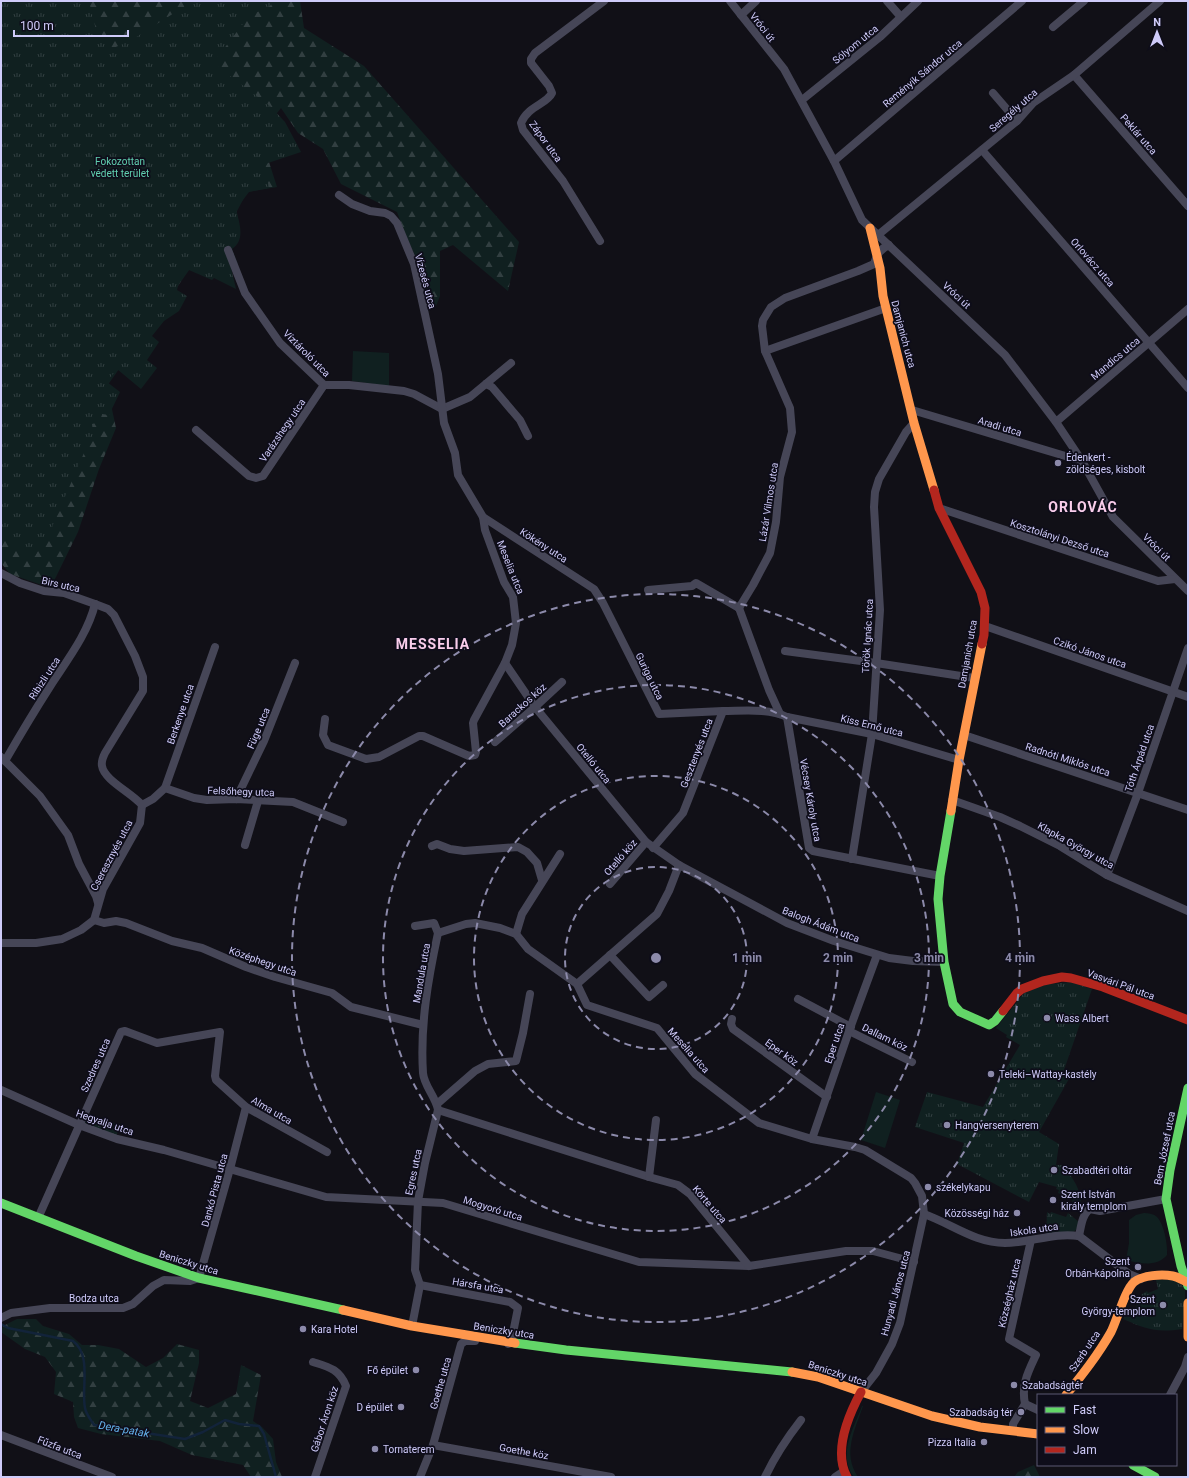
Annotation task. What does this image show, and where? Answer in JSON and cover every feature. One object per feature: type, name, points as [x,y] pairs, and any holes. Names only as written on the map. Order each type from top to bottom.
[{"type":"street","name":"Zápor utca","points":[[600,241],[563,181],[523,130],[521,123],[524,116],[530,109],[550,97],[552,93],[549,86],[531,63],[531,59],[535,53],[604,1]]},
{"type":"street","name":"Vróci út","points":[[730,1],[784,69],[834,161],[862,220],[1006,355],[1056,422],[1082,461],[1113,517],[1188,591]]},
{"type":"street","points":[[741,15],[756,1]]},
{"type":"street","points":[[887,1],[901,18]]},
{"type":"street","name":"Sólyom utca","points":[[802,100],[880,37],[918,1]]},
{"type":"street","name":"Reményik Sándor utca","points":[[834,161],[1022,1]]},
{"type":"street","points":[[1053,27],[1084,1]]},
{"type":"street","name":"Seregély utca","points":[[878,234],[1017,121],[1034,103],[1074,75],[1160,1]]},
{"type":"street","name":"Peklár utca","points":[[1074,75],[1188,206]]},
{"type":"street","points":[[993,93],[1017,121]]},
{"type":"street","name":"Orlovácz utca","points":[[982,150],[1150,342],[1188,388]]},
{"type":"street","name":"Vízesés utca","points":[[339,195],[352,204],[370,211],[385,213],[391,216],[397,223],[414,264],[438,374],[442,410]]},
{"type":"street","name":"Damjanich utca","points":[[870,228],[880,268],[882,296],[912,410],[914,423],[939,508],[981,592],[985,608],[985,626],[952,800],[940,876],[938,899],[944,962],[952,1000]]},
{"type":"street","points":[[877,254],[882,248],[889,244]]},
{"type":"street","name":"Víztároló utca","points":[[228,250],[245,293],[280,343],[324,385],[349,385],[404,391],[414,394],[442,410]]},
{"type":"street","name":"Lázár Vilmos utca","points":[[739,608],[754,585],[770,553],[776,522],[780,477],[792,432],[790,408],[765,351],[762,326],[763,320],[771,307],[785,298],[874,264],[877,254]]},
{"type":"street","points":[[765,351],[886,308]]},
{"type":"street","name":"Mandics utca","points":[[1056,422],[1188,309]]},
{"type":"street","points":[[442,410],[470,397],[511,363]]},
{"type":"street","points":[[486,384],[492,387],[520,420],[528,436]]},
{"type":"street","name":"Varázshegy utca","points":[[196,430],[249,476],[256,478],[263,476],[324,385]]},
{"type":"street","name":"Meselia utca","points":[[325,719],[323,735],[328,745],[366,759],[379,757],[419,736],[423,736],[470,756],[475,755],[473,723],[505,663],[512,645],[516,623],[513,597],[504,582],[485,530],[483,517],[458,475],[455,453],[446,430],[442,410]]},
{"type":"street","name":"Aradi utca","points":[[912,410],[1082,461]]},
{"type":"street","name":"Török Ignác utca","points":[[852,859],[872,734],[880,610],[874,507],[875,492],[879,479],[906,432],[914,423]]},
{"type":"street","name":"Kosztolányi Dezső utca","points":[[939,508],[1158,581],[1175,578]]},
{"type":"street","name":"Kökény utca","points":[[483,517],[594,589]]},
{"type":"street","name":"Birs utca","points":[[1,573],[20,583],[44,591],[64,593],[95,604]]},
{"type":"street","points":[[648,590],[692,586],[696,583],[739,608]]},
{"type":"street","name":"Guriga utca","points":[[594,589],[603,603],[659,714],[723,711]]},
{"type":"street","points":[[95,604],[108,609],[114,615],[135,656],[143,677],[143,691],[105,753],[102,760],[102,767],[108,777],[137,799],[142,805],[153,799],[165,788]]},
{"type":"street","name":"Ribizli utca","points":[[3,759],[80,640],[95,604]]},
{"type":"street","name":"Vécsey Károly utca","points":[[739,608],[769,690],[784,715],[809,848],[813,851],[940,876]]},
{"type":"street","name":"Czikó János utca","points":[[985,626],[1188,697]]},
{"type":"street","name":"Berkenye utca","points":[[165,788],[214,646]]},
{"type":"street","name":"Tóth Árpád utca","points":[[1107,874],[1138,793],[1188,648]]},
{"type":"street","points":[[785,651],[876,662],[974,678]]},
{"type":"street","name":"Füge utca","points":[[236,800],[264,741],[295,663]]},
{"type":"street","name":"Otelló utca","points":[[505,663],[535,707],[646,842],[679,865]]},
{"type":"street","name":"Barackos köz","points":[[495,742],[562,682]]},
{"type":"street","name":"Gesztenyés utca","points":[[653,848],[683,813],[723,711],[754,711],[784,715]]},
{"type":"street","name":"Kiss Ernő utca","points":[[784,715],[872,734],[959,760]]},
{"type":"street","name":"Radnóti Miklós utca","points":[[964,735],[1188,810]]},
{"type":"street","points":[[3,759],[40,796],[68,835],[79,864],[96,896],[98,903]]},
{"type":"street","name":"Felsőhegy utca","points":[[165,788],[194,798],[207,800],[293,802],[343,822]]},
{"type":"street","name":"Klapka György utca","points":[[952,800],[1000,817],[1020,826],[1060,846],[1107,874],[1188,911]]},
{"type":"street","points":[[245,845],[258,801]]},
{"type":"street","name":"Cseresznyés utca","points":[[94,920],[103,889],[140,823],[142,805]]},
{"type":"street","name":"Otelló köz","points":[[610,884],[646,842]]},
{"type":"street","points":[[432,846],[437,844],[450,849],[464,851],[518,847],[526,852],[537,863],[542,880]]},
{"type":"street","points":[[560,854],[542,880],[522,914],[516,934],[528,949],[578,984],[657,914],[669,891],[679,865]]},
{"type":"street","name":"Balogh Ádám utca","points":[[679,865],[787,923],[834,941],[901,961],[944,962]]},
{"type":"street","points":[[1,943],[36,943],[62,939],[81,930],[94,920]]},
{"type":"street","name":"Középhegy utca","points":[[94,920],[126,923],[172,941],[202,948],[246,967],[275,977],[332,993],[351,1007],[423,1025]]},
{"type":"street","points":[[415,926],[434,923],[438,933]]},
{"type":"street","name":"Mandula utca","points":[[423,1025],[428,978],[438,933],[466,924],[475,923],[500,928],[516,934]]},
{"type":"street","points":[[610,955],[649,997],[663,985]]},
{"type":"street","name":"Eper utca","points":[[812,1139],[877,955]]},
{"type":"street","name":"Vasvári Pál utca","points":[[952,1000],[955,1007],[960,1012],[989,1025],[994,1022],[1017,993],[1022,989],[1049,979],[1071,978],[1102,987],[1188,1020]]},
{"type":"street","name":"Meselia utca","points":[[578,984],[587,1004],[657,1028],[695,1074],[759,1123],[812,1139],[865,1150],[911,1178],[920,1191],[924,1214]]},
{"type":"street","points":[[423,1025],[424,1075],[437,1107],[475,1071],[488,1064],[516,1061],[523,1034],[530,994]]},
{"type":"street","name":"Dallam köz","points":[[798,1000],[912,1062]]},
{"type":"street","name":"Eper köz","points":[[732,1019],[731,1024],[733,1028],[827,1097]]},
{"type":"street","name":"Szedres utca","points":[[38,1218],[121,1032],[125,1031],[157,1043],[220,1032],[215,1076]]},
{"type":"street","name":"Alma utca","points":[[215,1076],[216,1080],[246,1107],[327,1152]]},
{"type":"street","name":"Bem József utca","points":[[1188,1088],[1170,1170],[1166,1199],[1183,1274],[1188,1283]]},
{"type":"street","name":"Hegyalja utca","points":[[1,1090],[79,1125],[117,1139],[164,1150],[230,1169]]},
{"type":"street","name":"Dankó Pista utca","points":[[200,1278],[246,1107]]},
{"type":"street","name":"Körte utca","points":[[437,1107],[649,1177],[678,1185],[690,1194],[749,1266]]},
{"type":"street","name":"Egres utca","points":[[412,1326],[420,1285],[415,1270],[418,1201],[437,1107]]},
{"type":"street","points":[[649,1177],[656,1120]]},
{"type":"street","name":"Mogyoró utca","points":[[230,1169],[326,1197],[443,1203],[639,1262],[749,1266]]},
{"type":"street","points":[[1166,1199],[1100,1211],[1090,1209],[1087,1211],[1082,1222],[1079,1236],[1129,1274],[1141,1279],[1161,1275],[1172,1276],[1188,1283]]},
{"type":"street","name":"Beniczky utca","points":[[1,1203],[154,1263],[200,1278],[412,1326],[512,1343],[621,1356],[795,1372],[818,1377],[932,1416],[980,1427],[1013,1430]]},
{"type":"street","name":"Iskola utca","points":[[924,1214],[982,1240],[1007,1243],[1044,1237],[1065,1235],[1079,1236]]},
{"type":"street","name":"Hunyadi János utca","points":[[861,1392],[872,1379],[892,1344],[900,1322],[924,1214]]},
{"type":"street","name":"Községház utca","points":[[1025,1404],[1023,1393],[1024,1385],[1036,1355],[1009,1339],[1031,1240]]},
{"type":"street","points":[[749,1266],[846,1251],[873,1251],[914,1262]]},
{"type":"street","points":[[1161,1275],[1175,1262],[1178,1253]]},
{"type":"street","name":"Bodza utca","points":[[2,1317],[11,1313],[50,1308],[123,1308],[133,1304],[153,1286],[164,1280],[190,1281],[200,1278]]},
{"type":"street","name":"Szerb utca","points":[[1067,1394],[1097,1355],[1113,1327],[1123,1306],[1128,1290],[1133,1282],[1141,1279]]},
{"type":"street","name":"Hársfa utca","points":[[420,1285],[510,1302],[518,1308],[512,1343]]},
{"type":"street","points":[[1188,1303],[1186,1324],[1188,1337]]},
{"type":"street","name":"Goethe utca","points":[[420,1477],[433,1445],[462,1342],[468,1341],[499,1344],[512,1343]]},
{"type":"street","points":[[1171,1394],[1185,1367],[1188,1357]]},
{"type":"street","name":"Gábor Áron köz","points":[[313,1362],[333,1368],[338,1372],[346,1386],[315,1477]]},
{"type":"street","points":[[835,1477],[846,1474],[841,1459],[842,1446],[856,1401],[861,1392]]},
{"type":"street","points":[[1037,1410],[1025,1404],[1013,1424],[1013,1430],[1037,1434]]},
{"type":"street","points":[[764,1477],[780,1449],[801,1420]]},
{"type":"street","name":"Fűzfa utca","points":[[1,1435],[112,1477]]},
{"type":"street","name":"Goethe köz","points":[[433,1445],[612,1477]]},
{"type":"street","points":[[1135,1466],[1155,1477]]},
{"type":"green space","name":"Fokozottan védett terület","points":[[1,1],[300,1],[304,28],[364,66],[519,242],[508,291],[453,245],[440,251],[440,296],[436,306],[428,306],[416,258],[397,212],[341,184],[323,149],[298,133],[281,108],[251,146],[269,162],[277,187],[247,192],[236,213],[192,266],[107,386],[116,428],[99,469],[78,532],[52,585],[42,585],[10,574],[1,563]]},
{"type":"green space","name":"Fokozottan védett terület","points":[[1,1],[89,1],[97,34],[111,49],[130,41],[193,1],[273,1],[270,6],[249,16],[213,63],[270,106],[285,122],[301,152],[265,164],[269,188],[249,192],[236,209],[240,225],[240,236],[239,241],[232,249],[238,264],[229,259],[236,289],[214,278],[212,280],[182,267],[177,290],[187,296],[179,311],[164,321],[152,336],[159,342],[147,360],[157,368],[141,389],[117,369],[107,382],[120,392],[109,415],[102,414],[100,422],[92,424],[93,440],[87,446],[52,527],[35,556],[1,530]]},
{"type":"green space","points":[[353,351],[389,353],[389,386],[352,381]]},
{"type":"green space","points":[[1071,982],[1092,989],[1063,1073],[1070,1077],[1039,1132],[1059,1144],[1056,1165],[1063,1166],[1074,1181],[1079,1191],[1081,1208],[1073,1207],[1073,1198],[1058,1193],[1059,1190],[1056,1189],[1057,1187],[1039,1182],[1029,1202],[957,1164],[964,1143],[915,1127],[927,1092],[983,1107],[1020,1045],[1006,1037],[1007,1035],[996,1028],[1024,993],[1038,985]]},
{"type":"green space","points":[[876,1092],[900,1100],[885,1148],[861,1140]]},
{"type":"green space","points":[[87,1113],[120,1125],[116,1137],[82,1124]]},
{"type":"green space","points":[[1047,1212],[1066,1217],[1068,1213],[1079,1222],[1076,1230],[1073,1232],[1046,1234]]},
{"type":"green space","points":[[1144,1213],[1154,1215],[1162,1224],[1167,1251],[1167,1255],[1163,1259],[1148,1264],[1126,1260],[1129,1243],[1129,1220],[1136,1215]]},
{"type":"green space","points":[[1156,1280],[1174,1280],[1185,1287],[1182,1329],[1165,1331],[1151,1329],[1123,1319],[1128,1311],[1134,1313],[1142,1294],[1147,1291],[1148,1293],[1158,1289]]},
{"type":"green space","points":[[17,1319],[36,1319],[43,1326],[69,1334],[82,1345],[98,1345],[119,1349],[146,1367],[163,1358],[177,1344],[199,1350],[199,1363],[190,1401],[208,1408],[236,1394],[241,1365],[261,1375],[253,1421],[262,1427],[273,1439],[276,1462],[282,1477],[251,1477],[243,1465],[192,1455],[160,1441],[101,1434],[78,1428],[74,1417],[73,1402],[54,1394],[56,1372],[45,1357],[25,1349],[1,1332],[3,1326]]},
{"type":"green space","points":[[862,1406],[850,1450],[853,1468],[858,1477],[854,1477],[849,1468],[847,1450],[851,1432]]},
{"type":"green space","points":[[1034,1465],[1040,1477],[1014,1477],[1018,1472]]},
{"type":"waterway","name":"Dera-patak","points":[[1,1324],[8,1328],[73,1341],[79,1347],[84,1363],[85,1373],[85,1408],[87,1415],[94,1425],[185,1439],[203,1432],[225,1420],[239,1424],[259,1426],[264,1434],[276,1477]]},
{"type":"traffic: fast","points":[[951,811],[940,876],[938,899],[944,962],[953,1004],[960,1012],[989,1025],[995,1021],[1003,1011]]},
{"type":"traffic: fast","points":[[1188,1088],[1170,1170],[1166,1199],[1181,1266],[1188,1286]]},
{"type":"traffic: fast","points":[[1,1203],[136,1256],[199,1278],[343,1310]]},
{"type":"traffic: fast","points":[[515,1343],[566,1350],[792,1372]]},
{"type":"traffic: fast","points":[[1135,1466],[1155,1477]]},
{"type":"traffic: slow","points":[[870,228],[880,268],[883,296],[914,423],[934,490]]},
{"type":"traffic: slow","points":[[951,811],[959,760],[982,644]]},
{"type":"traffic: slow","points":[[1067,1394],[1090,1365],[1111,1332],[1127,1292],[1134,1282],[1147,1276],[1164,1275],[1175,1276],[1187,1282]]},
{"type":"traffic: slow","points":[[1188,1303],[1188,1337]]},
{"type":"traffic: slow","points":[[343,1310],[412,1326],[515,1343]]},
{"type":"traffic: slow","points":[[792,1372],[818,1377],[932,1416],[980,1427],[1037,1434]]},
{"type":"traffic: jam","points":[[934,490],[939,508],[981,592],[985,608],[984,635],[982,644]]},
{"type":"traffic: jam","points":[[1003,1011],[1022,989],[1043,981],[1062,977],[1103,987],[1188,1020]]},
{"type":"traffic: jam","points":[[847,1477],[841,1456],[842,1445],[847,1423],[861,1392]]},
{"type":"place","name":"Édenkert - zöldséges, kisbolt","points":[[1058,463]]},
{"type":"place","name":"Wass Albert","points":[[1047,1018]]},
{"type":"place","name":"Teleki–Wattay-kastély","points":[[991,1074]]},
{"type":"place","name":"Hangversenyterem","points":[[947,1125]]},
{"type":"place","name":"Szabadtéri oltár","points":[[1054,1170]]},
{"type":"place","name":"székelykapu","points":[[928,1187]]},
{"type":"place","name":"Szent István király templom","points":[[1053,1200]]},
{"type":"place","name":"Közösségi ház","points":[[1017,1213]]},
{"type":"place","name":"Szent Orbán-kápolna","points":[[1138,1267]]},
{"type":"place","name":"Szent György-templom","points":[[1163,1305]]},
{"type":"place","name":"Kara Hotel","points":[[303,1329]]},
{"type":"place","name":"Fő épület","points":[[416,1370]]},
{"type":"place","name":"Szabadságtér","points":[[1014,1385]]},
{"type":"place","name":"D épület","points":[[401,1407]]},
{"type":"place","name":"Szabadság tér","points":[[1021,1412]]},
{"type":"place","name":"Pizza Italia","points":[[984,1442]]},
{"type":"place","name":"Tornaterem","points":[[375,1449]]},
{"type":"district","name":"ORLOVÁC","points":[[1083,507]]},
{"type":"district","name":"MESSELIA","points":[[433,644]]}]
